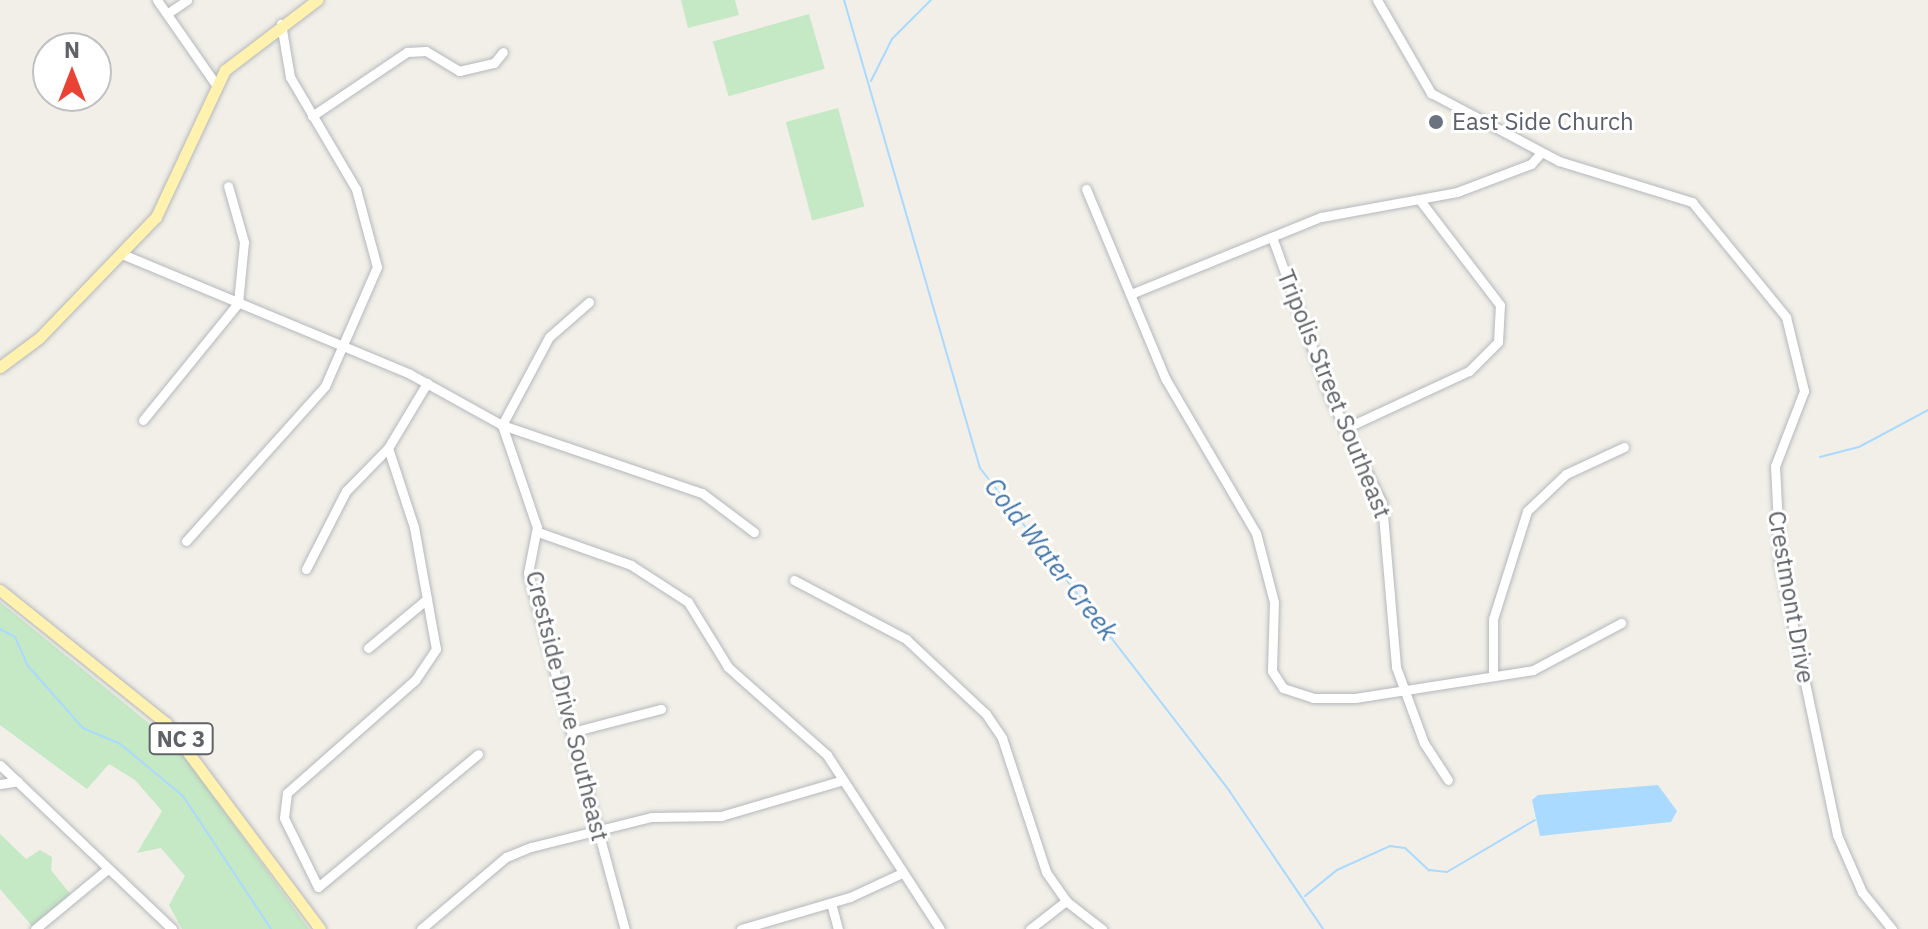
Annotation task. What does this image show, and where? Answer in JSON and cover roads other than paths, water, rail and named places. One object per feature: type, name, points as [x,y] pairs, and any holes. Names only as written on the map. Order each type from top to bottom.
[{"type":"main road","points":[[0,367],[39,338],[122,254],[169,197],[215,83],[281,24],[317,0]]},
{"type":"main road","name":"NC 3","points":[[0,590],[166,723],[320,929]]},
{"type":"street","points":[[157,0],[215,83]]},
{"type":"street","points":[[168,13],[187,0]]},
{"type":"street","name":"Crestmont Drive","points":[[1377,0],[1431,93],[1541,153],[1692,202],[1791,326],[1804,391],[1775,466],[1780,564],[1837,835],[1862,892],[1892,929]]},
{"type":"street","points":[[186,541],[325,386],[377,260],[356,189],[290,77],[281,24]]},
{"type":"street","points":[[312,116],[407,52],[426,51],[459,71],[494,63],[503,52]]},
{"type":"street","points":[[1131,294],[1338,211],[1419,199],[1490,180],[1541,153]]},
{"type":"street","points":[[143,420],[238,303],[244,242],[228,186]]},
{"type":"street","points":[[1086,189],[1165,378],[1260,543],[1274,602],[1277,681],[1292,694],[1327,699],[1533,670],[1621,623]]},
{"type":"street","points":[[1346,428],[1469,371],[1498,342],[1500,305],[1419,199]]},
{"type":"street","name":"Tripolis Street Southeast","points":[[1272,237],[1346,428],[1388,524],[1401,688],[1448,780]]},
{"type":"street","points":[[122,254],[427,383],[502,425],[702,493],[754,532]]},
{"type":"street","points":[[589,302],[541,348],[502,425],[538,532],[673,588],[728,667],[820,747],[940,929]]},
{"type":"street","points":[[306,569],[346,491],[388,448],[427,383]]},
{"type":"street","points":[[1493,675],[1493,619],[1527,511],[1566,474],[1624,447]]},
{"type":"street","points":[[388,448],[437,640],[428,666],[285,797],[284,818],[318,887],[478,754]]},
{"type":"street","name":"Crestside Drive Southeast","points":[[538,532],[528,573],[625,929]]},
{"type":"street","points":[[794,580],[906,639],[986,714],[1002,738],[1038,855],[1066,901],[1102,929]]},
{"type":"street","points":[[368,648],[427,599]]},
{"type":"street","points":[[572,732],[661,709]]},
{"type":"street","points":[[0,765],[105,871],[155,906],[172,929]]},
{"type":"street","points":[[421,929],[506,857],[651,817],[721,816],[843,780]]},
{"type":"street","points":[[0,784],[18,781]]},
{"type":"street","points":[[35,929],[105,871]]},
{"type":"street","points":[[741,929],[831,903],[902,873]]},
{"type":"street","points":[[1030,929],[1066,901]]},
{"type":"street","points":[[831,903],[838,929]]},
{"type":"water","points":[[1658,785],[1677,811],[1671,822],[1540,836],[1532,800],[1538,795]]},
{"type":"waterway","name":"Cold Water Creek","points":[[844,0],[980,468],[1230,792],[1323,929]]},
{"type":"waterway","points":[[871,81],[892,39],[931,0]]},
{"type":"waterway","points":[[1820,457],[1859,447],[1928,410]]},
{"type":"waterway","points":[[0,629],[15,637],[28,666],[83,728],[119,743],[183,796],[271,929]]},
{"type":"waterway","points":[[1305,896],[1337,870],[1390,846],[1405,848],[1429,870],[1447,872],[1535,820]]},
{"type":"place","name":"East Side Church","points":[[1436,122]]}]
